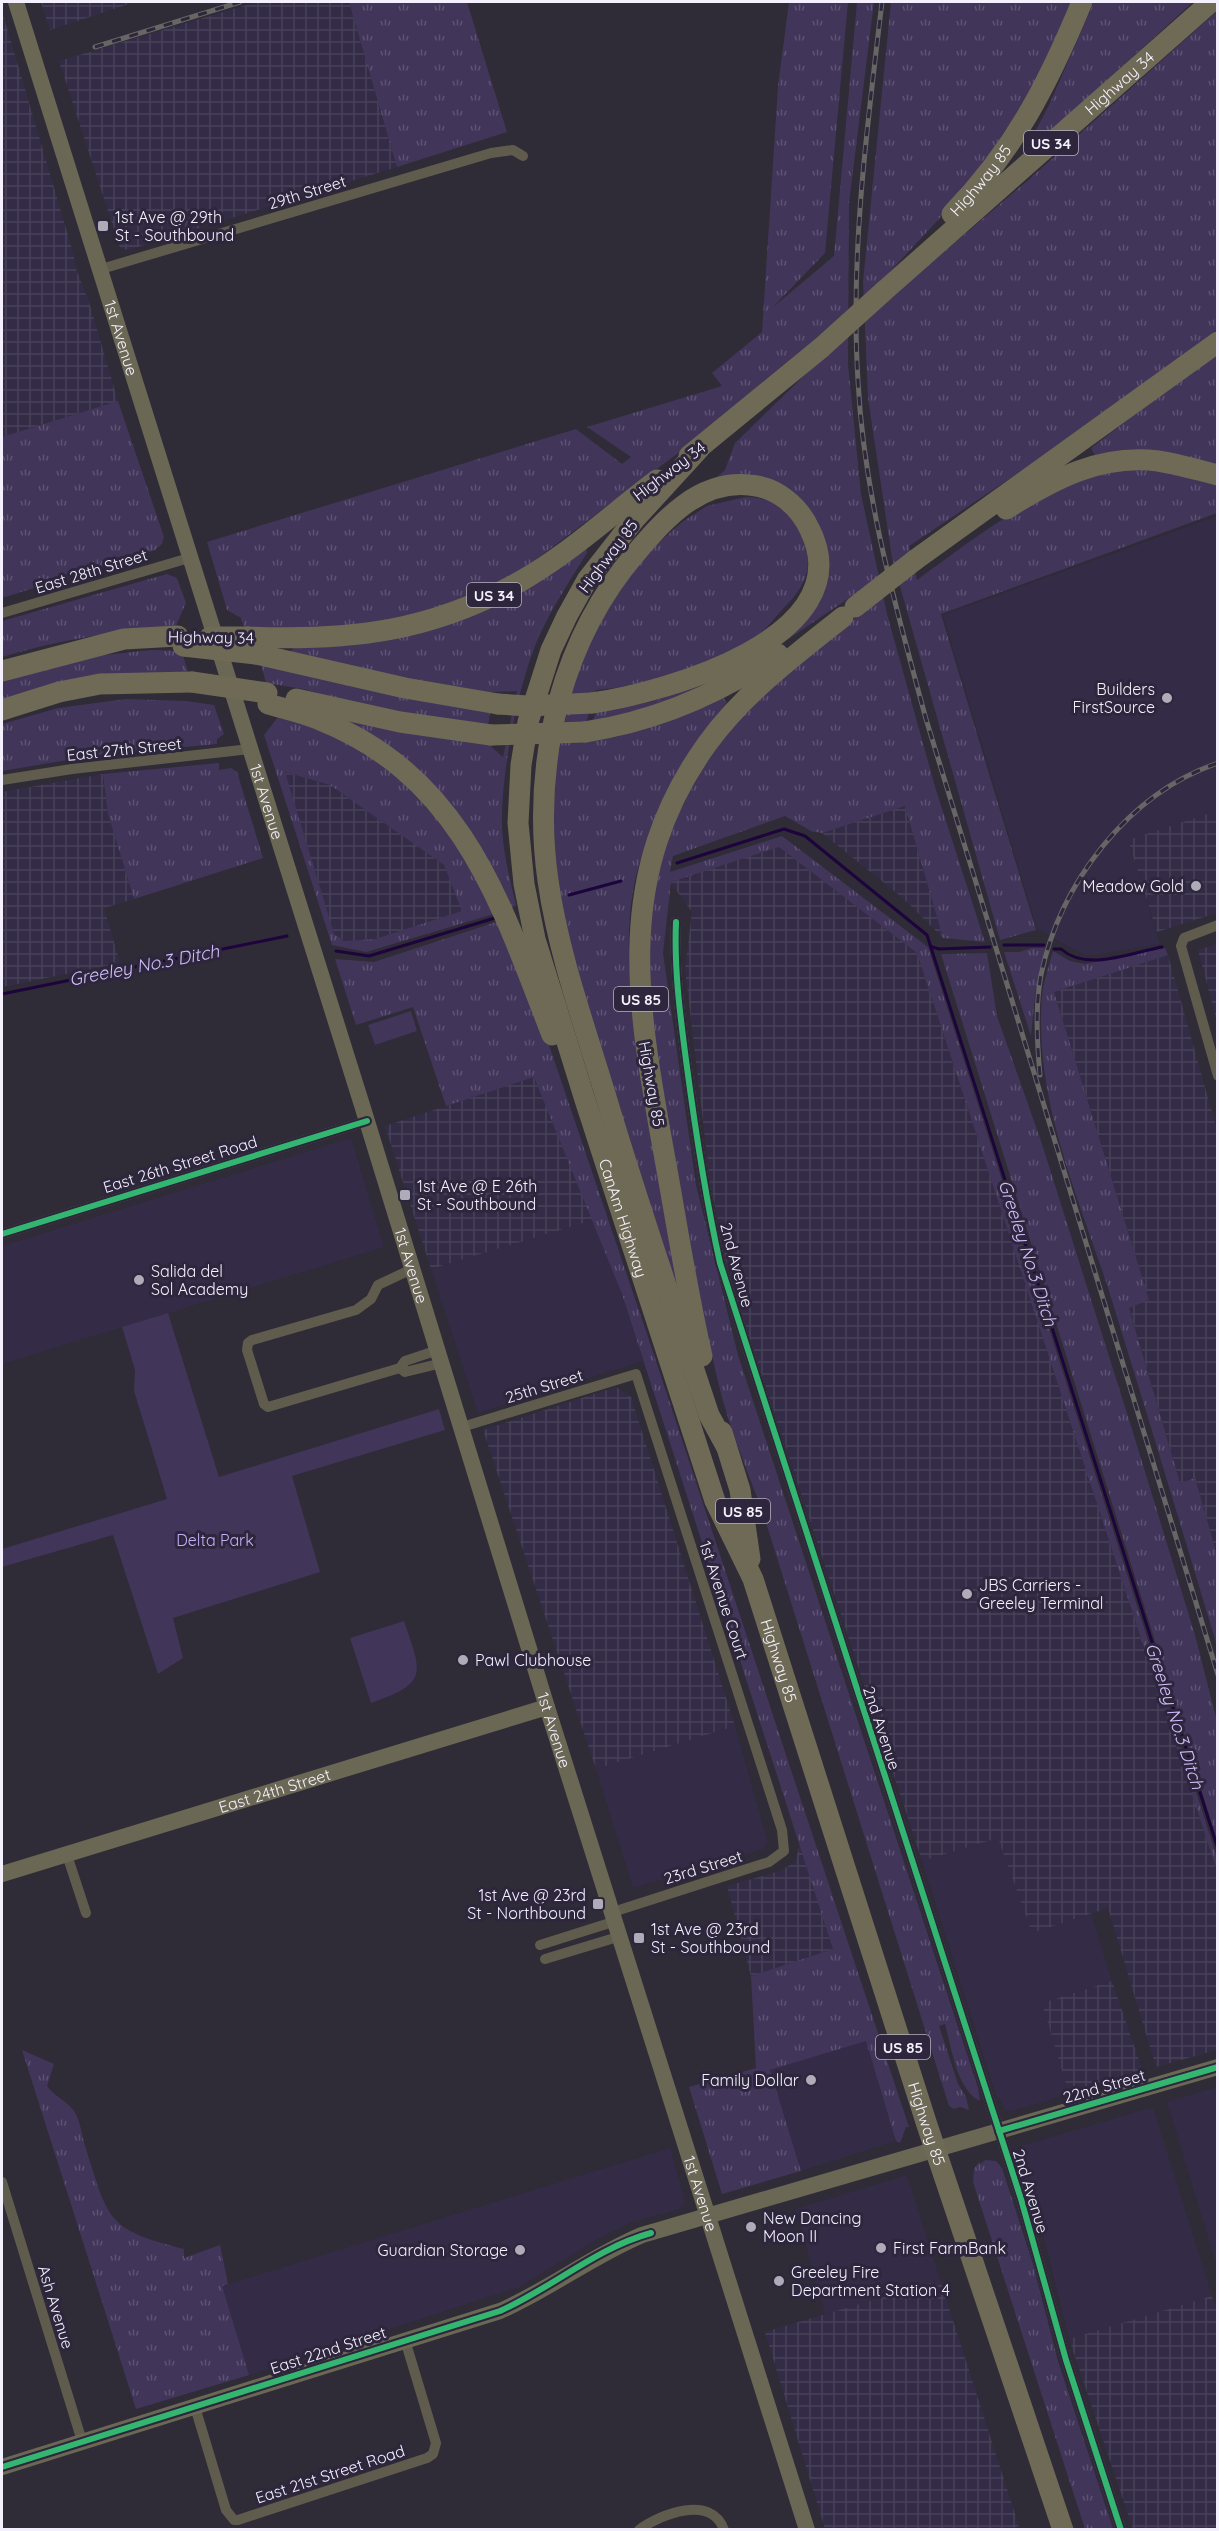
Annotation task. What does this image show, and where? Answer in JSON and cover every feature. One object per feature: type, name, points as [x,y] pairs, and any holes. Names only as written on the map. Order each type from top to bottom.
[{"type":"highway","name":"Highway 85","points":[[887,287],[909,259],[991,170],[1012,142],[1052,72],[1082,2]]},
{"type":"highway","name":"Highway 34","points":[[2,670],[124,639],[252,646],[294,639],[362,636],[416,625],[483,601],[522,580],[567,550],[700,448],[820,348],[1211,2]]},
{"type":"highway","points":[[2,710],[38,699],[141,688],[193,687],[491,735],[520,736],[585,732],[646,720],[708,696],[754,670],[812,630],[849,612],[915,560],[1218,342]]},
{"type":"highway","name":"Highway 85","points":[[585,1100],[535,939],[524,884],[520,850],[519,787],[528,722],[551,650],[587,580],[634,520],[700,448]]},
{"type":"highway","points":[[915,560],[929,558],[1060,477],[1096,465],[1112,462],[1158,461],[1218,475]]},
{"type":"highway","points":[[252,646],[405,688],[498,704],[592,703],[637,695],[698,677],[741,657],[774,637],[793,621],[813,590],[819,564],[816,542],[802,514],[792,503],[767,489],[750,484],[726,485],[712,489],[687,502],[661,525],[630,560],[600,602],[571,659],[550,732],[543,788],[541,825],[545,871],[559,940],[625,1158],[709,1415],[726,1446]]},
{"type":"highway","name":"Highway 85","points":[[753,1579],[740,1490],[726,1446],[687,1286],[648,1062],[638,962],[641,909],[651,863],[668,810],[707,744],[745,699],[849,612]]},
{"type":"highway","points":[[267,699],[320,720],[383,754],[418,782],[449,816],[480,864],[505,915],[560,1058],[585,1100]]},
{"type":"highway","name":"CanAm Highway","points":[[585,1100],[662,1337]]},
{"type":"highway","name":"Highway 85","points":[[662,1337],[715,1501],[753,1579],[936,2150],[1063,2529]]},
{"type":"main road","name":"1st Avenue","points":[[16,2],[98,270],[367,1121],[547,1707],[807,2529]]},
{"type":"main road","name":"East 24th Street","points":[[2,1874],[547,1707]]},
{"type":"main road","name":"22nd Street","points":[[709,2216],[1218,2067]]},
{"type":"main road","name":"East 22nd Street","points":[[2,2467],[500,2311],[522,2301],[620,2244],[709,2216]]},
{"type":"street","name":"29th Street","points":[[98,270],[491,153],[513,150],[523,156]]},
{"type":"street","name":"East 28th Street","points":[[2,613],[189,558]]},
{"type":"street","name":"East 27th Street","points":[[2,780],[72,769],[250,749]]},
{"type":"street","name":"2nd Avenue","points":[[676,922],[677,984],[688,1080],[698,1148],[720,1263],[1024,2209],[1066,2360],[1121,2529]]},
{"type":"street","points":[[1218,924],[1184,938],[1181,946],[1218,1076]]},
{"type":"street","name":"East 26th Street Road","points":[[2,1234],[367,1121]]},
{"type":"street","points":[[412,1269],[378,1285],[371,1299],[356,1310],[248,1343],[247,1350],[264,1404],[268,1407],[400,1368],[405,1372],[440,1357]]},
{"type":"street","name":"25th Street","points":[[462,1428],[636,1374]]},
{"type":"street","name":"1st Avenue Court","points":[[636,1374],[784,1835]]},
{"type":"street","name":"23rd Street","points":[[616,1923],[769,1862],[784,1851],[784,1835]]},
{"type":"street","points":[[67,1855],[86,1913]]},
{"type":"street","points":[[540,1945],[616,1923]]},
{"type":"street","points":[[545,1959],[616,1923]]},
{"type":"street","name":"Ash Avenue","points":[[2,2182],[82,2441]]},
{"type":"street","name":"East 21st Street Road","points":[[195,2407],[226,2510],[231,2517],[238,2520],[427,2458],[436,2443],[405,2340]]},
{"type":"street","points":[[639,2529],[650,2522],[699,2509],[717,2517],[724,2529]]},
{"type":"shaded area","points":[[41,2],[135,2],[50,30]]},
{"type":"shaded area","points":[[257,2],[349,2],[397,167],[128,250],[120,248],[59,61]]},
{"type":"shaded area","points":[[2,11],[73,252],[76,269],[89,302],[118,401],[2,437]]},
{"type":"shaded area","points":[[1217,516],[1217,811],[1128,841],[1160,944],[1087,956],[1037,929],[943,615]]},
{"type":"shaded area","points":[[284,772],[330,785],[444,865],[463,911],[375,939],[345,941],[334,935]]},
{"type":"shaded area","points":[[103,774],[108,814],[134,899],[104,908],[120,963],[2,987],[2,792]]},
{"type":"shaded area","points":[[905,806],[943,938],[904,899],[822,833]]},
{"type":"shaded area","points":[[1217,811],[1217,913],[1157,932],[1128,840]]},
{"type":"shaded area","points":[[779,847],[917,953],[1217,1871],[1217,2050],[1156,2067],[1108,1908],[1032,1933],[998,1838],[922,1861],[746,1326],[726,1261],[710,1181],[685,969],[692,912],[670,882]]},
{"type":"shaded area","points":[[1218,944],[1217,1022],[1198,950]]},
{"type":"shaded area","points":[[1168,955],[1217,1130],[1217,1555],[1195,1478],[1180,1483],[1129,1307],[1149,1300],[1054,992]]},
{"type":"shaded area","points":[[534,1077],[593,1220],[431,1269],[385,1126]]},
{"type":"shaded area","name":"Salida del Sol Academy","points":[[351,1138],[384,1247],[2,1364],[2,1246]]},
{"type":"shaded area","points":[[593,1220],[622,1294],[643,1361],[478,1413],[431,1269]]},
{"type":"shaded area","points":[[616,1387],[631,1397],[735,1726],[596,1769],[483,1430]]},
{"type":"shaded area","points":[[735,1726],[768,1843],[763,1849],[633,1888],[596,1769]]},
{"type":"shaded area","points":[[998,1838],[1032,1933],[1091,1914],[1112,1981],[1042,2003],[1069,2094],[1013,2111],[1005,2110],[1000,2098],[997,2098],[922,1861]]},
{"type":"shaded area","points":[[800,1844],[833,1949],[751,1976],[727,1886],[780,1871],[795,1862]]},
{"type":"shaded area","points":[[1112,1981],[1143,2072],[1069,2094],[1042,2003]]},
{"type":"shaded area","points":[[866,2041],[896,2141],[801,2171],[770,2070]]},
{"type":"shaded area","points":[[1218,2087],[1217,2266],[1167,2102]]},
{"type":"shaded area","points":[[1153,2107],[1212,2296],[1069,2339],[1046,2245],[1018,2157],[1021,2146]]},
{"type":"shaded area","points":[[670,2148],[685,2203],[679,2209],[630,2223],[601,2237],[519,2287],[249,2375],[222,2286]]},
{"type":"shaded area","points":[[907,2175],[940,2280],[825,2314],[796,2209]]},
{"type":"shaded area","points":[[940,2280],[1019,2526],[1007,2530],[825,2529],[765,2332]]},
{"type":"shaded area","points":[[1212,2296],[1218,2315],[1217,2529],[1133,2529],[1069,2339]]},
{"type":"green space","points":[[349,2],[467,2],[507,132],[397,167]]},
{"type":"green space","points":[[789,2],[848,2],[825,253],[772,308],[834,256],[857,2],[874,2],[849,203],[848,364],[861,494],[887,614],[936,790],[985,942],[943,938],[905,806],[822,833],[811,831],[785,816],[673,856],[670,872],[782,836],[928,947],[1218,1861],[1217,1871],[917,953],[779,847],[671,882],[663,953],[696,1185],[738,1355],[978,2088],[980,2101],[965,2087],[960,2078],[945,2024],[939,2026],[969,2110],[960,2107],[954,2109],[949,2106],[763,1513],[722,1399],[695,1268],[661,1080],[650,1002],[648,925],[653,888],[662,853],[691,790],[719,744],[743,716],[791,671],[858,616],[852,596],[787,640],[806,617],[825,550],[744,475],[717,477],[725,470],[735,443],[820,360],[697,439],[527,566],[490,588],[443,607],[355,627],[245,629],[241,618],[227,610],[207,542],[576,429],[622,464],[631,457],[587,427],[722,386],[712,373],[762,332],[778,86]]},
{"type":"green space","points":[[891,2],[1073,2],[1035,85],[967,189],[884,278],[884,303],[1026,182],[1217,11],[1217,330],[1072,437],[909,546],[917,580],[1021,508],[1080,479],[1109,471],[1137,468],[1168,472],[1217,485],[1217,513],[941,614],[1036,930],[1000,940],[892,558],[868,398],[863,282]]},
{"type":"green space","points":[[1094,2],[1193,2],[1029,151],[1026,149],[1049,105]]},
{"type":"green space","points":[[1217,352],[1217,466],[1096,457],[1091,448]]},
{"type":"green space","points":[[118,401],[164,537],[162,544],[155,550],[2,598],[2,437]]},
{"type":"green space","points":[[754,497],[777,504],[795,522],[804,542],[808,564],[798,592],[756,638],[736,651],[698,668],[656,680],[596,690],[580,743],[617,737],[723,698],[727,702],[687,760],[655,821],[639,865],[632,895],[629,927],[631,995],[635,1029],[681,1296],[677,1295],[587,1009],[557,891],[552,786],[572,687],[600,618],[647,553],[682,522],[707,506]]},
{"type":"green space","points":[[586,549],[587,553],[554,607],[537,641],[513,726],[505,773],[502,815],[504,849],[516,905],[511,908],[483,853],[457,812],[432,785],[319,713],[488,744],[503,757],[517,691],[473,693],[289,652],[297,646],[375,643],[433,629]]},
{"type":"green space","points":[[167,574],[177,578],[186,603],[175,628],[87,637],[2,657],[2,621]]},
{"type":"green space","points":[[785,643],[763,659],[717,683],[667,702],[591,726],[596,712],[651,702],[684,691]]},
{"type":"green space","points":[[151,650],[182,651],[188,673],[139,674],[94,680],[2,702],[2,677],[96,656]]},
{"type":"green space","points":[[261,664],[490,712],[488,728],[369,708],[303,689],[266,683]]},
{"type":"green space","points":[[126,699],[186,701],[214,705],[224,734],[217,739],[217,744],[97,755],[2,771],[2,724],[58,708]]},
{"type":"green space","points":[[278,717],[317,727],[371,756],[423,797],[463,850],[494,914],[366,952],[332,945],[264,735]],"holes":[[[285,772],[330,785],[444,865],[462,911],[375,939],[344,941],[334,934]]]},
{"type":"green space","points":[[219,763],[219,770],[231,768],[237,772],[263,858],[134,899],[108,814],[103,774]]},
{"type":"green space","points":[[499,921],[547,1039],[909,2127],[906,2127],[900,2143],[896,2141],[866,2041],[770,2070],[801,2171],[722,2194],[689,2087],[756,2068],[751,1976],[833,1949],[622,1294],[534,1077],[446,1106],[413,1007],[356,1025],[335,959],[374,962]]},
{"type":"green space","points":[[1032,948],[1045,948],[1035,996],[1031,1036],[1004,952],[1019,952]]},
{"type":"green space","points":[[1165,948],[1168,955],[1054,992],[1149,1300],[1129,1308],[1180,1483],[1195,1478],[1217,1555],[1217,1646],[1114,1307],[1063,1154],[1045,1076],[1041,1036],[1042,995],[1053,951],[1070,961],[1085,964]]},
{"type":"green space","points":[[987,953],[997,1016],[1042,1144],[1195,1635],[1217,1721],[1217,1840],[941,954]]},
{"type":"green space","points":[[411,1011],[417,1031],[375,1045],[368,1025]]},
{"type":"green space","name":"Delta Park","points":[[168,1313],[219,1477],[439,1409],[445,1430],[292,1476],[320,1572],[173,1618],[183,1658],[158,1674],[113,1535],[2,1567],[2,1549],[167,1499],[134,1391],[135,1370],[122,1327]]},
{"type":"green space","points":[[404,1621],[415,1653],[416,1674],[412,1682],[403,1689],[371,1703],[350,1638]]},
{"type":"green space","points":[[22,2050],[54,2064],[47,2086],[76,2114],[99,2190],[114,2218],[124,2227],[139,2235],[184,2249],[184,2258],[220,2245],[228,2284],[222,2286],[249,2375],[136,2409]]},
{"type":"green space","points":[[985,2160],[996,2161],[1002,2168],[1032,2261],[1058,2361],[1113,2529],[1085,2529],[973,2182],[974,2169],[979,2162],[981,2164]]},
{"type":"waterway","name":"Greeley No.3 Ditch","points":[[677,863],[784,829],[805,836],[927,935],[1218,1849]]},
{"type":"waterway","name":"Greeley No.3 Ditch","points":[[569,895],[621,881]]},
{"type":"waterway","name":"Greeley No.3 Ditch","points":[[336,951],[369,956],[495,918]]},
{"type":"waterway","name":"Greeley No.3 Ditch","points":[[2,994],[287,936]]},
{"type":"waterway","points":[[1004,945],[1044,945]]},
{"type":"waterway","points":[[932,947],[939,949],[990,947]]},
{"type":"waterway","points":[[1054,949],[1061,949],[1071,956],[1096,960],[1162,947]]},
{"type":"railway","points":[[95,47],[240,2]]},
{"type":"railway","points":[[882,2],[861,191],[856,286],[861,424],[874,510],[893,594],[926,719],[1218,1675]]},
{"type":"railway","points":[[1040,1075],[1037,1025],[1041,975],[1050,941],[1081,876],[1102,846],[1155,796],[1185,777],[1218,763]]},
{"type":"cycle path","points":[[676,922],[677,974],[684,1043],[701,1162],[720,1263],[1021,2199],[1066,2360],[1121,2530]]},
{"type":"cycle path","points":[[2,1234],[367,1121]]},
{"type":"cycle path","points":[[999,2131],[1218,2067]]},
{"type":"cycle path","points":[[2,2467],[500,2311],[612,2248],[651,2233]]},
{"type":"place","name":"1st Ave @ 29th St - Southbound","points":[[103,226]]},
{"type":"place","name":"Builders FirstSource","points":[[1167,698]]},
{"type":"place","name":"Meadow Gold","points":[[1196,886]]},
{"type":"place","name":"1st Ave @ E 26th St - Southbound","points":[[405,1195]]},
{"type":"place","name":"Salida del Sol Academy","points":[[139,1280]]},
{"type":"place","name":"JBS Carriers - Greeley Terminal","points":[[967,1594]]},
{"type":"place","name":"Pawl Clubhouse","points":[[463,1660]]},
{"type":"place","name":"1st Ave @ 23rd St - Northbound","points":[[598,1904]]},
{"type":"place","name":"1st Ave @ 23rd St - Southbound","points":[[639,1938]]},
{"type":"place","name":"Family Dollar","points":[[811,2080]]},
{"type":"place","name":"New Dancing Moon II","points":[[751,2227]]},
{"type":"place","name":"First FarmBank","points":[[881,2248]]},
{"type":"place","name":"Guardian Storage","points":[[520,2250]]},
{"type":"place","name":"Greeley Fire Department Station 4","points":[[779,2281]]}]
